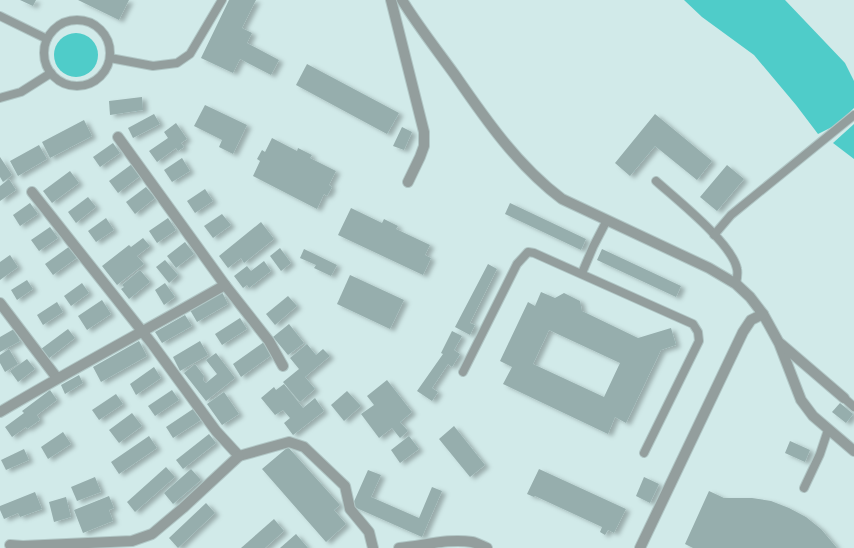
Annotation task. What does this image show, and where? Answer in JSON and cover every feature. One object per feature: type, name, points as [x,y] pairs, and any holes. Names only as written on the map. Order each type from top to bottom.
[{"type":"street","points":[[391,0],[424,132],[424,146],[408,182]]},
{"type":"street","points":[[402,0],[488,121],[529,170],[546,187],[562,199],[709,268],[736,284],[750,297],[763,314],[779,343],[801,400],[813,416],[854,451]]},
{"type":"street","points":[[118,137],[225,284],[269,341],[283,366]]},
{"type":"street","points":[[32,192],[143,332],[216,431],[239,456]]},
{"type":"street","points":[[0,412],[57,378],[143,332],[225,284]]},
{"type":"street","points":[[0,303],[57,378]]},
{"type":"street","points":[[640,548],[743,332],[751,320],[763,314]]},
{"type":"street","points":[[779,343],[844,398]]},
{"type":"street","points":[[10,545],[23,546],[132,541],[139,543],[184,508],[239,456],[289,442],[304,447],[345,486],[350,509],[369,532],[373,548]]},
{"type":"street","points":[[399,548],[450,541],[473,542],[487,548]]},
{"type":"lane","points":[[110,58],[153,66],[177,63],[190,54],[222,0]]},
{"type":"lane","points":[[0,16],[47,39]]},
{"type":"lane","points":[[71,20],[87,21],[94,24],[106,35],[110,46],[110,58],[108,66],[98,79],[83,85],[68,84],[60,81],[51,73],[46,63],[44,47],[51,32],[64,22],[71,20]]},
{"type":"lane","points":[[0,98],[21,92],[51,73]]},
{"type":"lane","points":[[714,235],[731,215],[854,116]]},
{"type":"lane","points":[[656,181],[714,235],[733,260],[737,269],[736,284]]},
{"type":"lane","points":[[582,273],[607,220]]},
{"type":"lane","points":[[463,372],[517,264],[528,252],[534,253],[582,273],[693,324],[698,332],[699,341],[644,453]]},
{"type":"lane","points":[[844,398],[854,406]]},
{"type":"lane","points":[[804,488],[820,454],[828,430]]},
{"type":"shaded area","points":[[684,0],[785,0],[845,63],[854,81],[854,108],[836,125],[818,134],[754,55],[702,17]]},
{"type":"shaded area","points":[[76,33],[88,37],[94,43],[98,55],[94,67],[88,73],[76,77],[64,73],[58,67],[54,55],[58,43],[64,37]]},
{"type":"shaded area","points":[[854,124],[854,159],[833,143]]},
{"type":"building","points":[[20,0],[36,0],[33,6]]},
{"type":"building","points":[[78,0],[129,0],[119,20]]},
{"type":"building","points":[[229,0],[256,0],[242,28],[252,33],[247,43],[279,60],[271,75],[240,59],[233,73],[201,58]]},
{"type":"building","points":[[307,64],[399,113],[387,134],[296,85]]},
{"type":"building","points":[[142,97],[143,110],[110,115],[109,101]]},
{"type":"building","points":[[205,105],[247,125],[233,154],[219,147],[222,140],[194,126]]},
{"type":"building","points":[[154,114],[160,124],[133,138],[128,128]]},
{"type":"building","points":[[655,114],[712,161],[697,180],[655,146],[630,176],[615,163]]},
{"type":"building","points":[[84,120],[92,136],[50,158],[42,142]]},
{"type":"building","points":[[176,123],[187,139],[181,143],[184,147],[178,151],[176,148],[157,162],[149,151],[168,138],[164,132]]},
{"type":"building","points":[[402,127],[412,132],[404,150],[393,146]]},
{"type":"building","points":[[272,138],[297,151],[298,148],[312,155],[310,158],[336,171],[329,185],[332,187],[327,196],[324,194],[317,209],[253,176],[260,161],[257,159],[262,150],[265,152]]},
{"type":"building","points":[[113,143],[120,153],[100,167],[93,157]]},
{"type":"building","points":[[39,145],[47,159],[18,176],[10,161]]},
{"type":"building","points":[[0,157],[12,175],[3,182],[0,177]]},
{"type":"building","points":[[182,158],[190,171],[172,182],[164,170]]},
{"type":"building","points":[[132,164],[140,176],[118,193],[109,181]]},
{"type":"building","points":[[727,165],[744,179],[717,211],[700,197]]},
{"type":"building","points":[[70,171],[79,183],[52,203],[43,191]]},
{"type":"building","points":[[9,179],[16,190],[0,201],[0,186]]},
{"type":"building","points":[[146,187],[155,198],[135,214],[126,202]]},
{"type":"building","points":[[205,189],[213,201],[195,213],[187,201]]},
{"type":"building","points":[[88,197],[96,207],[76,223],[68,212]]},
{"type":"building","points":[[30,203],[38,214],[20,226],[13,215]]},
{"type":"building","points":[[510,203],[586,239],[581,250],[505,214]]},
{"type":"building","points":[[351,208],[382,223],[384,219],[398,226],[396,229],[430,245],[425,255],[431,258],[423,275],[338,235]]},
{"type":"building","points":[[222,214],[231,225],[213,238],[204,226]]},
{"type":"building","points":[[106,218],[114,230],[96,242],[88,231]]},
{"type":"building","points":[[168,218],[176,230],[157,243],[149,231]]},
{"type":"building","points":[[261,222],[274,239],[244,263],[241,258],[228,268],[219,256]]},
{"type":"building","points":[[50,227],[58,238],[39,251],[31,240]]},
{"type":"building","points":[[143,238],[150,246],[137,256],[144,264],[117,285],[102,266],[129,245],[131,247]]},
{"type":"building","points":[[185,242],[194,254],[176,268],[167,256]]},
{"type":"building","points":[[70,246],[78,257],[53,275],[45,264]]},
{"type":"building","points":[[280,248],[291,263],[281,271],[270,256]]},
{"type":"building","points":[[304,249],[337,265],[331,276],[314,268],[316,265],[300,258]]},
{"type":"building","points":[[602,249],[681,286],[676,297],[597,260]]},
{"type":"building","points":[[10,255],[18,267],[0,280],[0,262]]},
{"type":"building","points":[[165,260],[178,275],[169,283],[156,267]]},
{"type":"building","points":[[264,261],[271,271],[249,288],[247,285],[243,288],[234,276],[247,266],[251,271]]},
{"type":"building","points":[[488,264],[497,269],[470,323],[475,325],[470,335],[455,327]]},
{"type":"building","points":[[140,270],[150,282],[129,299],[121,289],[124,287],[122,285]]},
{"type":"building","points":[[350,275],[404,300],[390,329],[337,304]]},
{"type":"building","points":[[27,280],[33,289],[17,300],[11,290]]},
{"type":"building","points":[[82,283],[89,293],[71,306],[64,296]]},
{"type":"building","points":[[165,283],[175,297],[164,305],[155,290]]},
{"type":"building","points":[[222,292],[228,304],[197,322],[190,310]]},
{"type":"building","points":[[541,292],[555,298],[564,293],[580,301],[582,311],[638,338],[671,328],[676,345],[661,350],[626,423],[615,417],[608,434],[503,384],[512,367],[500,361],[528,302],[535,306]],"holes":[[[549,330],[620,363],[604,397],[533,364]]]},
{"type":"building","points":[[288,296],[297,306],[275,325],[266,314]]},
{"type":"building","points":[[102,300],[111,314],[87,330],[78,316]]},
{"type":"building","points":[[57,302],[63,312],[43,325],[37,315]]},
{"type":"building","points":[[185,315],[192,326],[162,343],[155,332]]},
{"type":"building","points":[[240,318],[247,329],[222,345],[215,334]]},
{"type":"building","points":[[289,324],[304,343],[288,355],[273,337]]},
{"type":"building","points":[[14,329],[20,341],[0,352],[0,337]]},
{"type":"building","points":[[68,329],[75,338],[48,359],[41,349]]},
{"type":"building","points":[[452,331],[462,336],[454,350],[460,354],[452,367],[448,364],[432,388],[438,392],[432,401],[417,391],[443,354],[441,353]]},
{"type":"building","points":[[139,341],[147,356],[101,382],[93,367]]},
{"type":"building","points":[[200,341],[208,355],[180,371],[173,357]]},
{"type":"building","points":[[264,342],[273,354],[241,377],[233,364]]},
{"type":"building","points":[[307,344],[316,355],[323,349],[330,356],[305,377],[315,389],[300,402],[283,382],[299,369],[290,358]]},
{"type":"building","points":[[9,349],[18,364],[5,372],[0,363],[0,355]]},
{"type":"building","points":[[216,353],[235,378],[206,401],[184,373],[195,364],[204,376],[203,380],[206,383],[217,374],[206,360]]},
{"type":"building","points":[[27,359],[35,369],[18,382],[10,371]]},
{"type":"building","points":[[154,367],[161,378],[136,395],[130,384]]},
{"type":"building","points":[[79,375],[83,383],[65,394],[61,385]]},
{"type":"building","points":[[387,380],[412,412],[400,422],[408,431],[400,438],[392,428],[379,438],[361,414],[374,405],[367,396]]},
{"type":"building","points":[[284,384],[303,408],[315,398],[324,411],[293,435],[284,423],[290,418],[283,410],[275,415],[261,398],[274,387],[276,390]]},
{"type":"building","points":[[50,390],[57,400],[37,415],[40,420],[27,429],[26,427],[12,437],[5,427],[24,413],[22,411]]},
{"type":"building","points":[[172,390],[179,400],[155,416],[148,406]]},
{"type":"building","points":[[347,391],[361,406],[344,421],[331,405]]},
{"type":"building","points":[[224,392],[239,414],[222,425],[207,404]]},
{"type":"building","points":[[116,394],[123,404],[99,420],[92,410]]},
{"type":"building","points":[[840,403],[853,414],[846,423],[832,412]]},
{"type":"building","points":[[193,409],[201,420],[173,438],[166,427]]},
{"type":"building","points":[[132,413],[142,426],[119,443],[109,430]]},
{"type":"building","points":[[454,426],[485,465],[470,477],[439,439]]},
{"type":"building","points":[[63,432],[71,444],[48,459],[41,447]]},
{"type":"building","points":[[209,434],[216,443],[183,469],[176,460]]},
{"type":"building","points":[[149,436],[157,448],[119,474],[111,462]]},
{"type":"building","points":[[409,436],[419,449],[400,463],[391,450]]},
{"type":"building","points":[[790,441],[810,450],[805,462],[785,453]]},
{"type":"building","points":[[288,447],[340,505],[334,510],[346,524],[326,542],[262,469]]},
{"type":"building","points":[[24,449],[29,460],[6,470],[1,460]]},
{"type":"building","points":[[166,467],[175,477],[135,512],[127,502]]},
{"type":"building","points":[[191,469],[201,480],[173,504],[164,493]]},
{"type":"building","points":[[539,469],[626,509],[614,533],[608,530],[605,535],[600,532],[602,527],[535,496],[534,497],[527,494]]},
{"type":"building","points":[[368,470],[381,475],[371,497],[419,518],[432,487],[442,491],[422,537],[352,506]]},
{"type":"building","points":[[95,477],[101,492],[77,501],[71,487]]},
{"type":"building","points":[[644,477],[659,484],[650,503],[636,496]]},
{"type":"building","points":[[709,491],[724,498],[752,498],[771,501],[789,508],[806,517],[821,529],[837,548],[693,548],[685,544]]},
{"type":"building","points":[[35,492],[42,509],[20,517],[18,513],[4,519],[0,506]]},
{"type":"building","points":[[109,496],[114,508],[109,510],[113,521],[83,533],[74,510]]},
{"type":"building","points":[[66,497],[71,517],[54,522],[49,502]]},
{"type":"building","points":[[206,503],[215,513],[178,548],[169,538]]},
{"type":"building","points":[[274,519],[284,531],[265,548],[241,548]]},
{"type":"building","points":[[296,534],[308,548],[280,548]]}]
